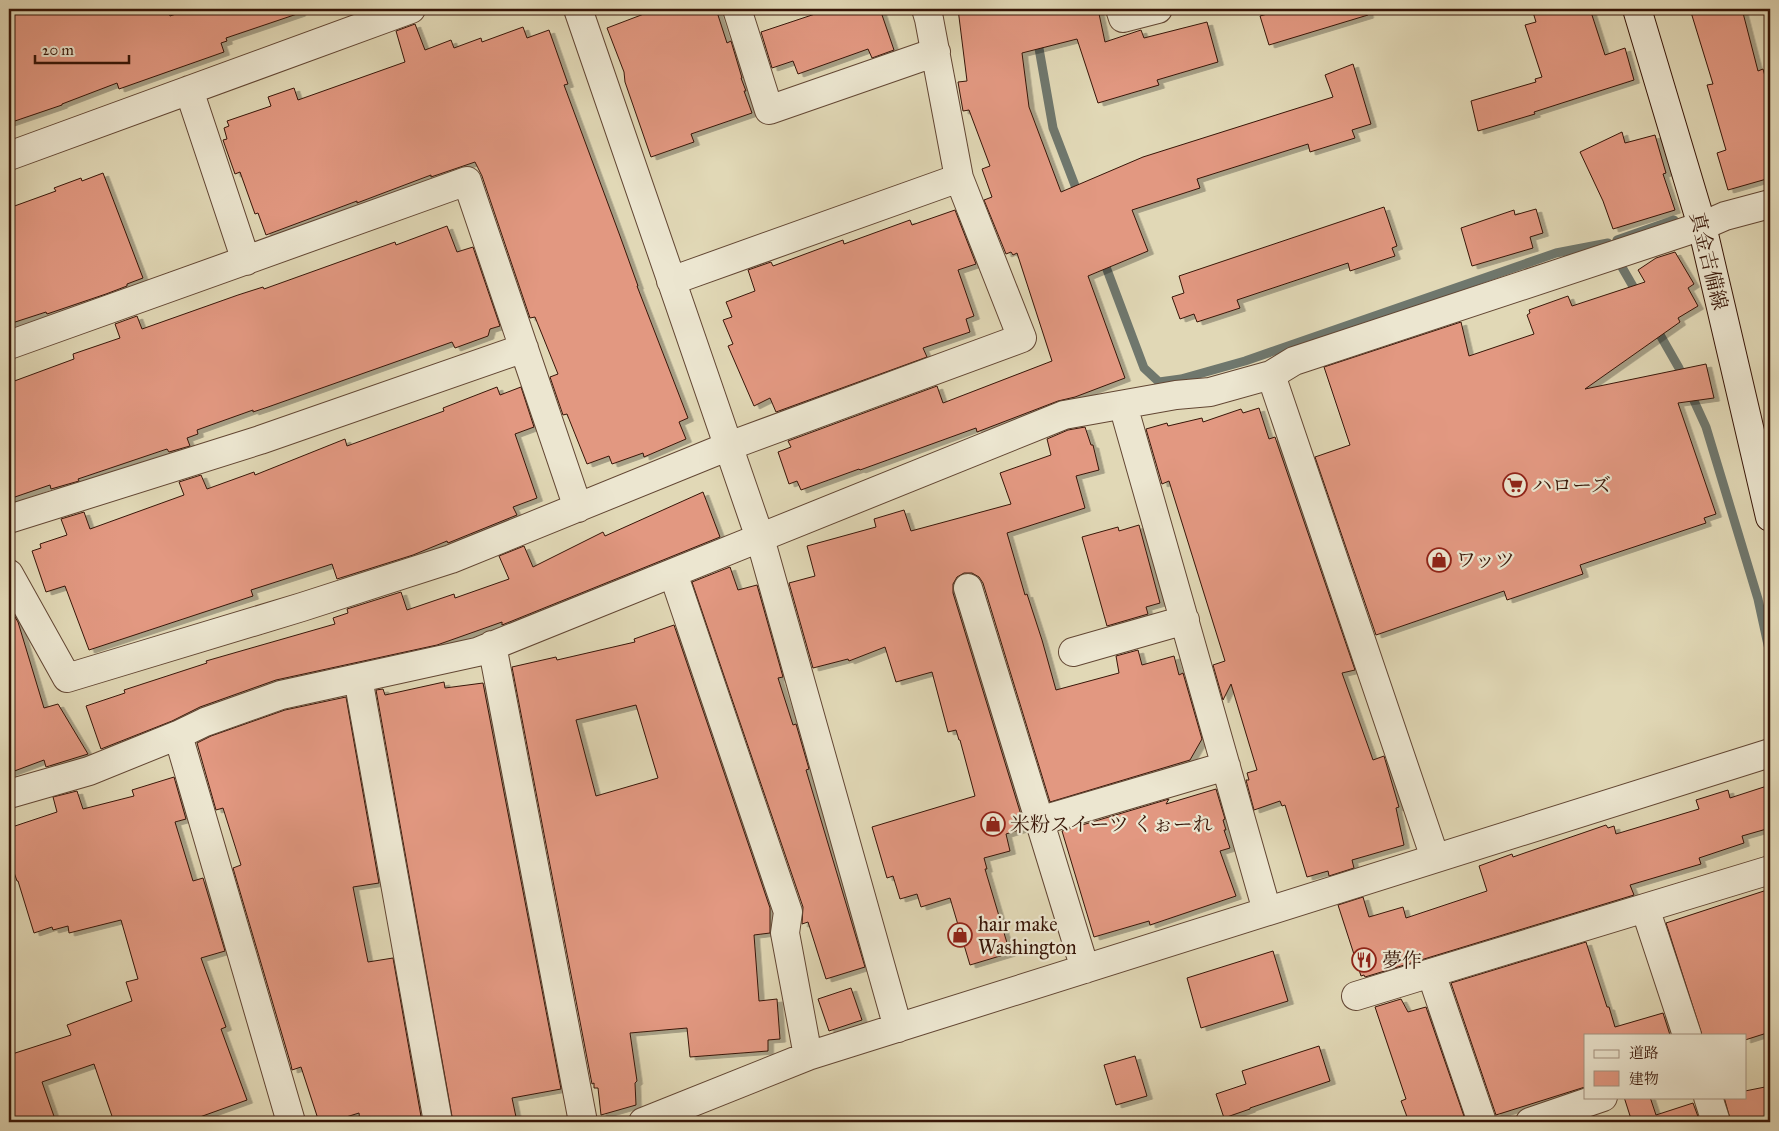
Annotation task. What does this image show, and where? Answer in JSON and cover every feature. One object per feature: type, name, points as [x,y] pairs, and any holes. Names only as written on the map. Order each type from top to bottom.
[{"type":"street","points":[[9,156],[411,9]]},
{"type":"street","points":[[578,9],[760,538],[898,1028]]},
{"type":"street","points":[[737,9],[770,110],[936,52]]},
{"type":"street","points":[[9,574],[67,678],[302,607],[451,559],[729,446],[1022,338],[960,178],[926,9]]},
{"type":"street","points":[[1120,9],[1122,18],[1158,9]]},
{"type":"street","name":"真金吉備線","points":[[1637,9],[1702,226],[1770,517]]},
{"type":"street","points":[[189,90],[246,260]]},
{"type":"street","points":[[671,281],[960,178]]},
{"type":"street","points":[[9,345],[468,181],[578,508]]},
{"type":"street","points":[[9,794],[89,771],[206,722],[281,695],[477,652],[1064,416],[1176,395],[1210,392],[1271,376],[1294,361],[1702,226],[1725,216],[1770,204]]},
{"type":"street","points":[[9,519],[260,440],[524,348]]},
{"type":"street","points":[[1271,376],[1435,858]]},
{"type":"street","points":[[1123,405],[1267,911]]},
{"type":"street","points":[[673,573],[788,912],[785,933],[808,1056]]},
{"type":"street","points":[[968,588],[1085,969]]},
{"type":"street","points":[[1073,652],[1185,620]]},
{"type":"street","points":[[492,645],[583,1122]]},
{"type":"street","points":[[358,678],[438,1122]]},
{"type":"street","points":[[178,735],[291,1122]]},
{"type":"street","points":[[643,1122],[808,1056],[1770,754]]},
{"type":"street","points":[[1039,821],[1226,766]]},
{"type":"street","points":[[1356,996],[1770,870]]},
{"type":"street","points":[[1645,908],[1687,1034]]},
{"type":"street","points":[[1431,973],[1482,1122]]},
{"type":"street","points":[[1530,1122],[1600,1098]]},
{"type":"street","points":[[1708,1098],[1716,1122]]},
{"type":"building","points":[[9,9],[167,9],[170,16],[191,9],[300,9],[300,13],[226,38],[227,41],[221,43],[224,52],[119,89],[117,83],[62,105],[9,123]]},
{"type":"building","points":[[657,9],[716,9],[727,43],[731,41],[746,91],[744,91],[752,113],[691,134],[694,142],[651,157],[625,82],[624,72],[607,28]]},
{"type":"building","points":[[830,9],[880,9],[894,50],[872,58],[868,49],[798,74],[793,61],[772,68],[761,32]]},
{"type":"building","points":[[958,9],[1098,9],[1105,42],[1141,30],[1144,38],[1207,22],[1218,62],[1157,80],[1159,85],[1098,103],[1077,39],[1022,53],[1029,107],[1061,192],[1143,157],[1333,97],[1325,75],[1353,64],[1371,124],[1352,130],[1355,138],[1310,152],[1308,144],[1197,179],[1200,188],[1132,210],[1148,251],[1088,276],[1125,378],[977,432],[976,428],[801,490],[797,481],[789,484],[778,452],[791,447],[788,441],[937,386],[943,403],[1052,361],[1017,253],[1013,255],[1011,252],[1006,254],[984,200],[992,197],[982,169],[990,166],[969,110],[963,111],[958,82],[967,81]]},
{"type":"building","points":[[1285,9],[1367,9],[1368,15],[1269,45],[1260,16]]},
{"type":"building","points":[[1532,9],[1590,9],[1605,55],[1625,48],[1634,80],[1534,112],[1535,114],[1478,131],[1471,101],[1536,82],[1535,79],[1542,77],[1525,25],[1536,22]]},
{"type":"building","points":[[1690,9],[1742,9],[1758,71],[1763,69],[1770,94],[1770,178],[1728,190],[1717,153],[1726,150],[1707,85],[1713,84]]},
{"type":"building","points":[[415,24],[425,50],[451,40],[454,48],[481,38],[482,42],[523,27],[527,38],[549,30],[568,84],[564,85],[637,286],[688,418],[679,422],[686,439],[644,457],[643,453],[612,464],[609,456],[587,464],[567,414],[563,415],[550,377],[558,374],[535,317],[530,318],[482,176],[475,162],[431,177],[431,175],[266,235],[258,213],[255,214],[240,172],[235,174],[223,140],[227,139],[224,128],[229,126],[227,121],[271,106],[268,97],[294,88],[298,100],[405,62],[396,31]]},
{"type":"building","points":[[1622,132],[1625,143],[1655,135],[1666,173],[1663,174],[1675,210],[1613,229],[1603,201],[1580,152]]},
{"type":"building","points":[[103,173],[143,278],[106,294],[47,314],[46,312],[9,324],[9,208],[56,191],[54,188],[81,178],[82,181]]},
{"type":"building","points":[[1384,207],[1397,246],[1392,248],[1395,256],[1350,271],[1348,263],[1237,300],[1240,308],[1197,322],[1194,314],[1180,319],[1172,297],[1184,293],[1179,276]]},
{"type":"building","points":[[1536,209],[1543,233],[1530,237],[1533,248],[1472,266],[1461,228],[1514,210],[1515,215]]},
{"type":"building","points":[[955,210],[976,264],[958,270],[974,316],[966,319],[970,332],[923,348],[927,357],[776,412],[770,398],[754,406],[728,346],[733,344],[723,320],[732,317],[726,302],[755,291],[748,270],[771,262],[773,266],[843,240],[844,244],[910,220],[912,225]]},
{"type":"building","points":[[447,226],[457,252],[473,247],[500,326],[490,329],[488,336],[455,348],[452,342],[197,430],[198,434],[187,438],[190,446],[169,452],[167,449],[78,479],[79,481],[51,489],[50,485],[9,499],[9,383],[74,359],[73,354],[120,338],[115,324],[137,316],[142,329],[238,295],[263,287],[264,289],[395,242],[396,245]]},
{"type":"building","name":"ハローズ","points":[[1675,252],[1694,284],[1688,288],[1698,306],[1678,318],[1680,322],[1585,389],[1706,364],[1714,398],[1678,403],[1716,514],[1704,518],[1706,523],[1580,565],[1583,574],[1507,600],[1504,591],[1376,635],[1315,457],[1350,445],[1324,367],[1461,322],[1469,356],[1534,334],[1527,315],[1530,313],[1529,310],[1568,296],[1572,306],[1645,282],[1638,270],[1656,258]]},
{"type":"building","points":[[497,387],[500,395],[521,387],[534,427],[515,434],[537,498],[513,507],[517,515],[448,543],[447,541],[413,555],[337,579],[332,564],[251,590],[253,596],[89,650],[65,586],[46,592],[32,551],[41,548],[40,544],[67,535],[61,519],[84,512],[90,529],[184,495],[179,482],[201,475],[207,489],[254,472],[255,475],[345,439],[347,446],[444,411],[443,408]]},
{"type":"building","points":[[1259,408],[1269,439],[1275,437],[1355,670],[1342,673],[1373,760],[1384,756],[1399,807],[1396,808],[1404,845],[1352,860],[1354,868],[1329,876],[1328,871],[1307,877],[1285,805],[1282,806],[1280,801],[1254,810],[1246,780],[1249,780],[1247,773],[1257,770],[1231,684],[1223,700],[1213,665],[1225,661],[1169,481],[1162,484],[1146,429],[1167,423],[1168,426],[1202,418],[1203,422],[1241,409],[1243,413]]},
{"type":"building","points":[[1085,427],[1091,445],[1093,445],[1099,470],[1076,476],[1085,508],[1007,533],[1025,595],[1027,594],[1042,640],[1056,690],[1119,673],[1116,656],[1138,650],[1142,665],[1174,656],[1179,675],[1183,673],[1202,739],[1190,760],[1050,802],[983,583],[979,577],[972,573],[964,573],[957,577],[953,584],[953,593],[1025,828],[1006,834],[1010,851],[984,858],[987,869],[985,869],[1010,953],[970,965],[950,898],[921,907],[917,894],[900,899],[893,876],[887,878],[872,827],[975,796],[956,730],[948,732],[932,672],[896,682],[885,647],[849,661],[848,659],[813,668],[789,583],[815,576],[807,546],[876,527],[874,519],[904,510],[911,531],[1011,504],[1000,473],[1051,455],[1047,439],[1068,430]]},
{"type":"building","points":[[703,492],[720,537],[502,625],[502,622],[437,645],[276,680],[200,707],[172,721],[101,749],[86,706],[125,693],[124,690],[207,663],[206,661],[335,624],[333,618],[348,613],[347,609],[401,592],[407,610],[454,594],[455,598],[509,579],[499,556],[524,546],[533,567],[603,532],[605,536]]},
{"type":"building","points":[[1139,525],[1160,603],[1146,607],[1148,614],[1107,626],[1082,537],[1118,527],[1119,531]]},
{"type":"building","points":[[730,567],[738,590],[757,585],[783,677],[778,678],[793,725],[796,724],[809,769],[806,770],[865,967],[826,979],[808,922],[802,924],[803,907],[692,582]]},
{"type":"building","points":[[9,612],[12,612],[18,622],[44,708],[58,704],[88,754],[46,767],[44,760],[9,773]]},
{"type":"building","points":[[674,625],[770,908],[770,933],[754,935],[759,1001],[777,999],[780,1039],[768,1040],[768,1051],[690,1057],[687,1028],[630,1033],[637,1081],[635,1083],[636,1105],[601,1115],[598,1088],[594,1088],[594,1083],[592,1084],[512,667],[556,657],[557,660],[635,642],[634,639]],"holes":[[[636,705],[658,778],[596,796],[576,720]]]},
{"type":"building","points":[[444,682],[445,688],[483,683],[561,1089],[512,1098],[516,1117],[512,1118],[513,1122],[453,1122],[376,690],[383,689],[385,695]]},
{"type":"building","points":[[346,697],[379,883],[353,887],[368,962],[393,958],[422,1122],[360,1122],[359,1113],[330,1122],[319,1122],[301,1067],[292,1070],[233,868],[241,865],[223,808],[216,810],[197,743],[211,736],[285,710]]},
{"type":"building","points":[[174,777],[186,819],[175,822],[193,881],[203,878],[225,951],[201,958],[226,1027],[221,1029],[247,1100],[186,1122],[114,1122],[94,1064],[42,1082],[56,1122],[9,1122],[9,1055],[71,1035],[67,1025],[132,1001],[126,982],[138,979],[121,920],[69,933],[68,926],[53,930],[52,927],[34,933],[9,858],[9,828],[57,812],[53,797],[77,791],[83,809],[134,796],[132,790]]},
{"type":"building","points":[[1770,785],[1770,828],[1742,836],[1744,843],[1699,858],[1701,864],[1630,885],[1634,895],[1365,977],[1364,975],[1361,976],[1338,905],[1363,897],[1369,917],[1403,907],[1406,918],[1487,891],[1479,866],[1512,854],[1513,857],[1606,825],[1608,828],[1614,826],[1616,834],[1699,809],[1696,800],[1728,790],[1730,798]]},
{"type":"building","points":[[1216,789],[1225,819],[1223,820],[1226,830],[1224,830],[1230,848],[1220,851],[1236,896],[1150,925],[1149,921],[1094,937],[1062,831],[1169,799],[1166,804]]},
{"type":"building","points":[[1770,889],[1770,1032],[1746,1040],[1746,1034],[1702,1034],[1666,923]]},
{"type":"building","points":[[1586,942],[1615,1027],[1663,1013],[1670,1034],[1584,1034],[1584,1087],[1496,1115],[1451,983]]},
{"type":"building","points":[[1273,951],[1288,1001],[1201,1028],[1187,978]]},
{"type":"building","points":[[851,988],[862,1020],[829,1031],[818,999]]},
{"type":"building","points":[[1401,999],[1408,1012],[1426,1007],[1466,1122],[1409,1122],[1401,1101],[1406,1099],[1375,1007]]},
{"type":"building","points":[[1319,1046],[1330,1081],[1224,1118],[1216,1094],[1246,1084],[1242,1071]]},
{"type":"building","points":[[1135,1056],[1147,1096],[1116,1105],[1104,1065]]},
{"type":"building","points":[[1770,1086],[1770,1122],[1731,1122],[1724,1098],[1746,1098],[1746,1091]]},
{"type":"building","points":[[1624,1098],[1650,1098],[1656,1115],[1693,1103],[1700,1122],[1632,1122]]},
{"type":"waterway","points":[[1037,37],[1053,128],[1079,196]]},
{"type":"waterway","points":[[1617,240],[1674,220]]},
{"type":"waterway","points":[[1103,259],[1144,368],[1159,382],[1181,379],[1245,361],[1556,253],[1608,243],[1638,295]]},
{"type":"waterway","points":[[1655,326],[1679,368],[1706,427],[1758,599],[1770,654]]},
{"type":"place","name":"ハローズ","points":[[1515,485]]},
{"type":"place","name":"ワッツ","points":[[1439,560]]},
{"type":"place","name":"米粉スイーツ くぉーれ","points":[[993,824]]},
{"type":"place","name":"hair make Washington","points":[[960,935]]},
{"type":"place","name":"夢作","points":[[1364,960]]}]
